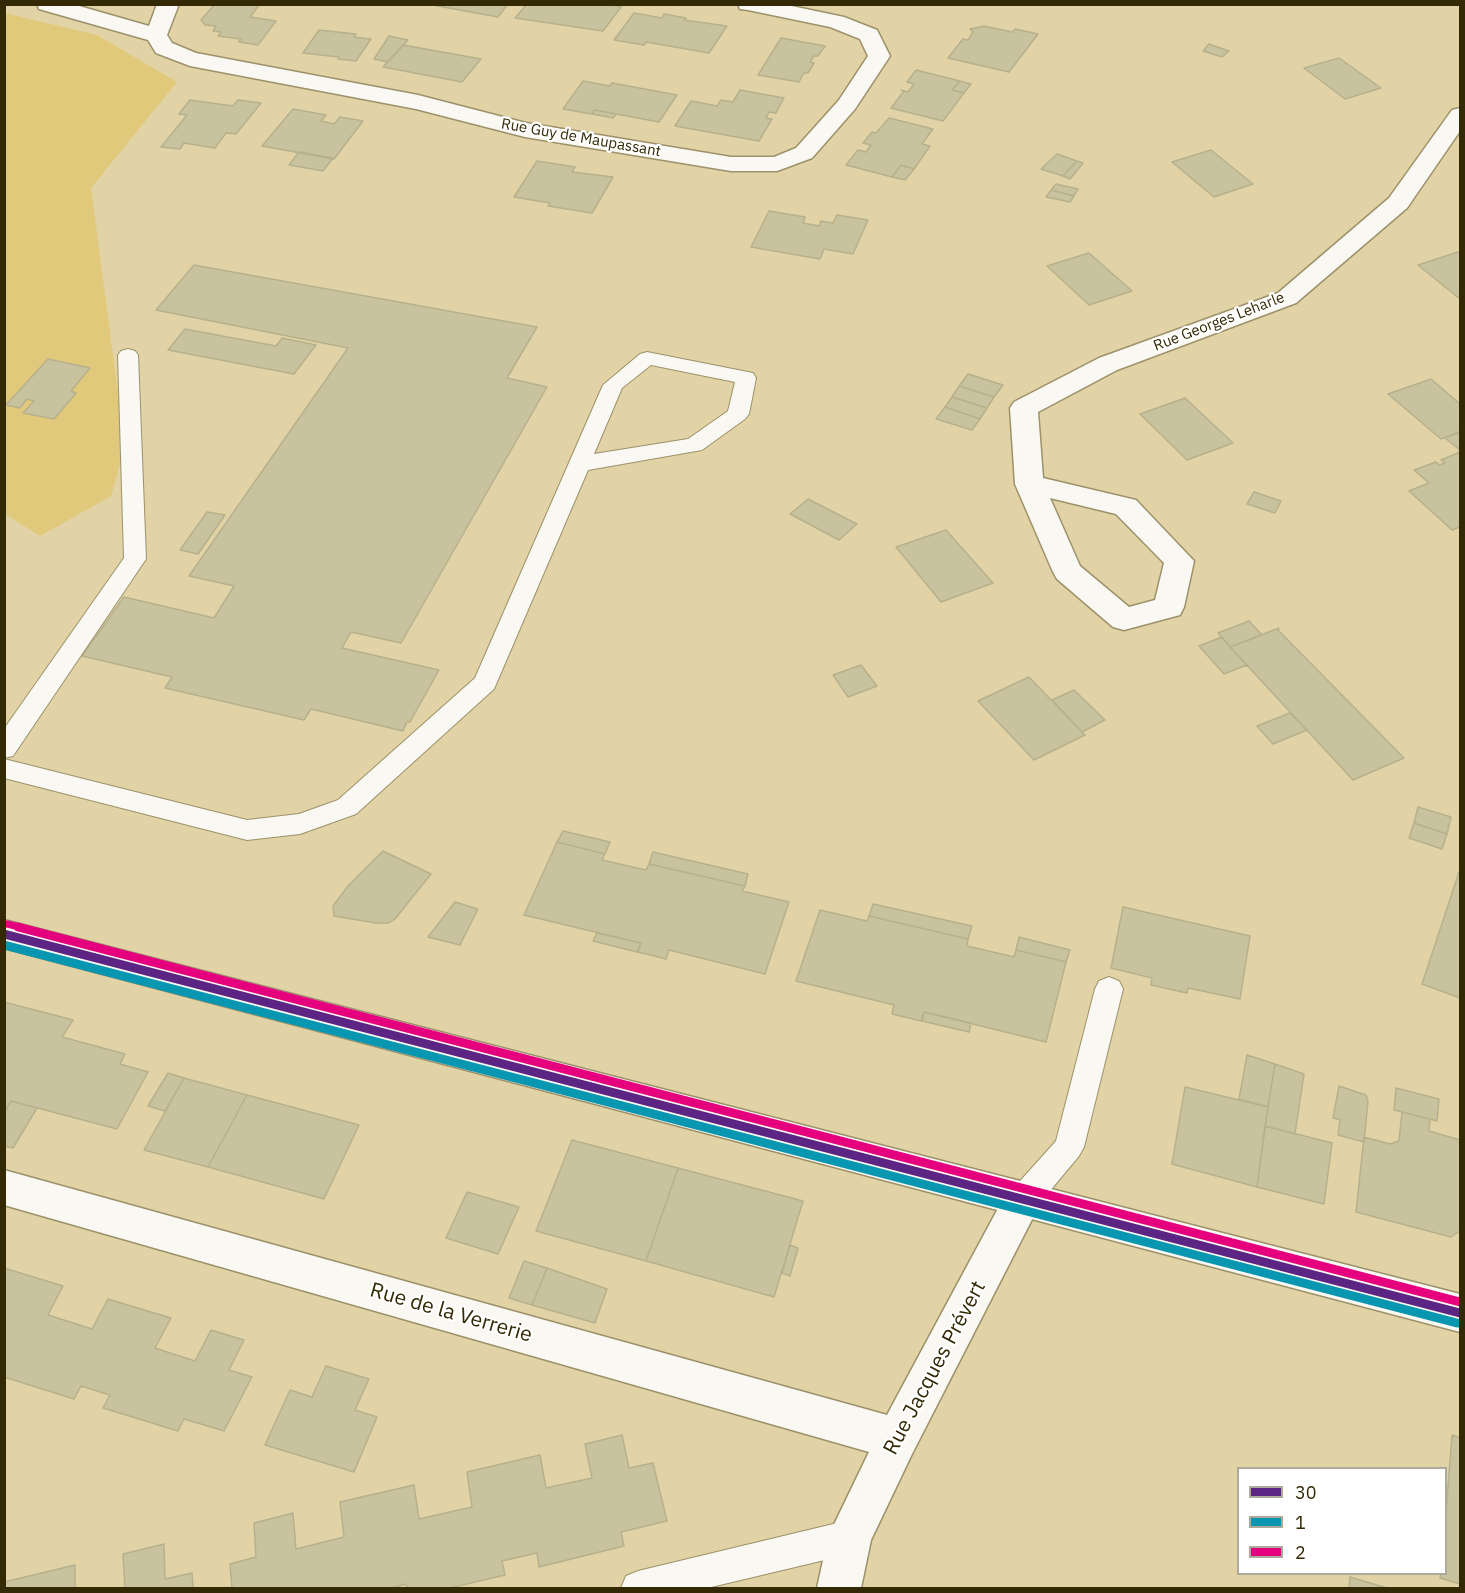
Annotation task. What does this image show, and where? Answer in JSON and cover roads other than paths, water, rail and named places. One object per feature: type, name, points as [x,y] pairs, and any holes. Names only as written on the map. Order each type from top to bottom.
[{"type":"street","points":[[47,4],[156,35],[168,4]]},
{"type":"street","name":"Rue Guy de Maupassant","points":[[156,35],[164,48],[190,59],[418,102],[525,130],[731,164],[777,164],[804,153],[847,104],[879,56],[869,35],[836,22],[773,7],[748,4]]},
{"type":"street","name":"Rue Georges Leharle","points":[[1029,484],[1126,507],[1179,561],[1169,607],[1124,619],[1068,572],[1029,484],[1024,408],[1108,364],[1287,298],[1398,203],[1461,115]]},
{"type":"street","points":[[4,934],[1461,1313]]},
{"type":"street","name":"Rue de la Verrerie","points":[[4,1187],[897,1439]]},
{"type":"street","name":"Rue Jacques Prévert","points":[[839,1588],[850,1537],[897,1439],[1023,1200]]},
{"type":"lane","points":[[4,749],[135,559],[128,355]]},
{"type":"lane","points":[[4,768],[247,830],[300,824],[347,807],[485,683],[579,464],[613,385],[647,358],[746,378],[738,414],[694,445],[579,464]]},
{"type":"lane","points":[[1023,1200],[1069,1147],[1109,989]]},
{"type":"lane","points":[[638,1588],[850,1537]]}]
